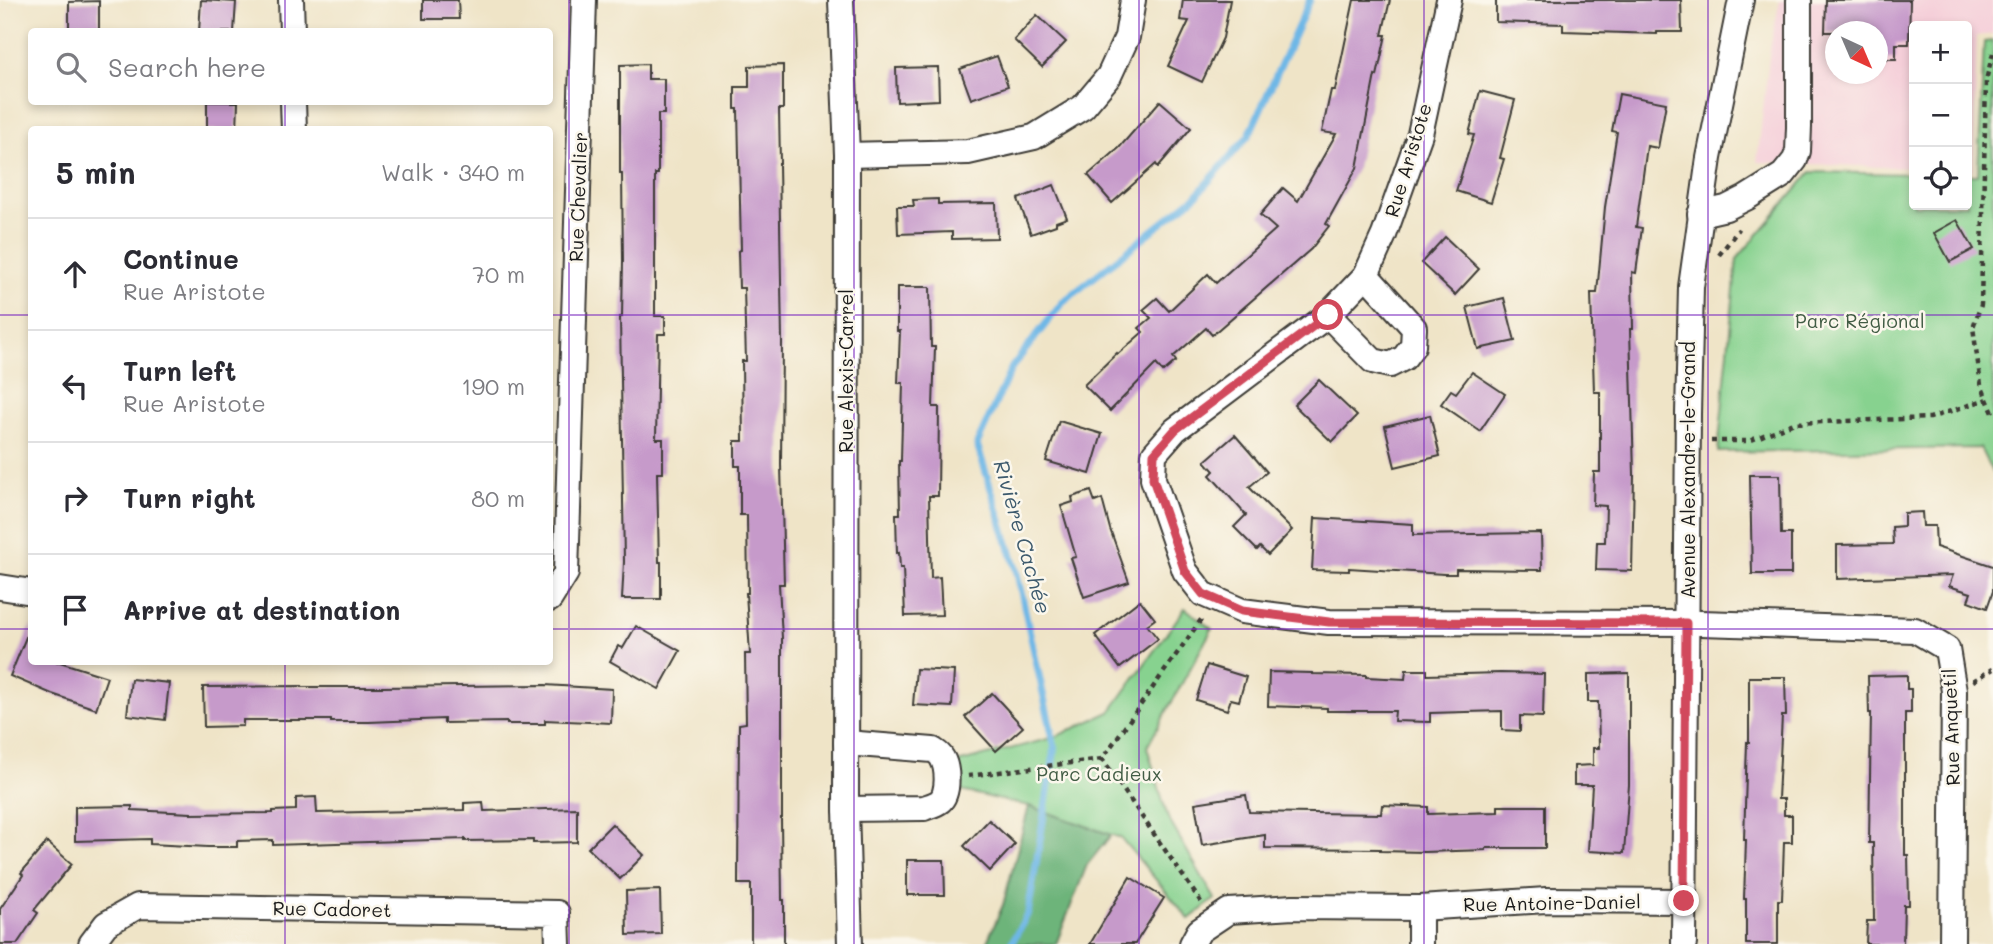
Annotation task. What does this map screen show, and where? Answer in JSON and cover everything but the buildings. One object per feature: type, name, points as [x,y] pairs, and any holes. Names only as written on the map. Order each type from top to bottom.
[{"type":"street","points":[[291,0],[292,28]]},
{"type":"street","name":"Rue Chevalier","points":[[553,594],[566,573],[584,0]]},
{"type":"street","name":"Rue Alexis-Carrel","points":[[841,0],[847,155],[846,809],[850,944]]},
{"type":"street","points":[[847,155],[968,152],[1034,137],[1083,107],[1109,76],[1127,37],[1133,0]]},
{"type":"street","name":"Rue Aristote","points":[[1449,0],[1420,134],[1384,235],[1366,275],[1328,315],[1175,430],[1154,454],[1153,479],[1185,571],[1203,594],[1242,611],[1329,622],[1686,623]]},
{"type":"street","name":"Avenue Alexandre-le-Grand","points":[[1684,944],[1691,287],[1709,158],[1741,0]]},
{"type":"street","points":[[1700,214],[1726,208],[1746,198],[1783,175],[1795,160],[1799,127],[1800,0]]},
{"type":"street","points":[[293,105],[294,126]]},
{"type":"street","points":[[1328,315],[1373,362],[1390,365],[1404,358],[1413,346],[1414,328],[1366,275]]},
{"type":"street","points":[[0,587],[28,591]]},
{"type":"street","name":"Rue Anquetil","points":[[1686,623],[1915,630],[1947,649],[1954,691],[1952,944]]},
{"type":"street","points":[[846,743],[933,750],[941,756],[946,766],[942,799],[924,808],[846,809]]},
{"type":"street","name":"Rue Antoine-Daniel","points":[[1192,944],[1199,931],[1230,911],[1293,907],[1420,908],[1546,900],[1684,901]]},
{"type":"street","name":"Rue Cadoret","points":[[91,944],[106,924],[138,906],[557,913],[558,944]]},
{"type":"street","points":[[1420,908],[1420,944]]},
{"type":"path","points":[[1993,52],[1986,80],[1981,305],[1973,327],[1981,385],[1993,413]]},
{"type":"path","points":[[1688,440],[1749,441],[1794,423],[1930,418],[1987,398]]},
{"type":"path","points":[[946,779],[1102,759],[1216,599]]},
{"type":"path","points":[[1102,759],[1214,921]]},
{"type":"shaded area","points":[[1780,0],[1993,0],[1993,34],[1977,36],[1973,170],[1972,21],[1909,21],[1909,168],[1757,162],[1770,48]]},
{"type":"green space","name":"Parc Régional","points":[[1993,41],[1993,474],[1980,448],[1718,452],[1737,259],[1811,172],[1909,174],[1909,210],[1972,210],[1972,175],[1978,175],[1984,42]]},
{"type":"green space","name":"Parc Cadieux","points":[[1185,608],[1212,629],[1147,747],[1168,818],[1215,899],[1189,919],[1121,838],[1029,806],[952,789],[946,766],[1055,737],[1110,712]]},
{"type":"green space","points":[[1029,806],[1111,835],[1087,865],[1056,944],[986,944],[1003,905]]},
{"type":"waterway","name":"Rivière Cachée","points":[[1011,944],[1028,913],[1055,748],[1016,569],[977,444],[1012,367],[1063,302],[1196,196],[1249,135],[1310,0]]},
{"type":"route","points":[[1328,315],[1175,430],[1154,454],[1153,479],[1185,571],[1203,594],[1242,611],[1329,622],[1686,623],[1684,901]]}]
